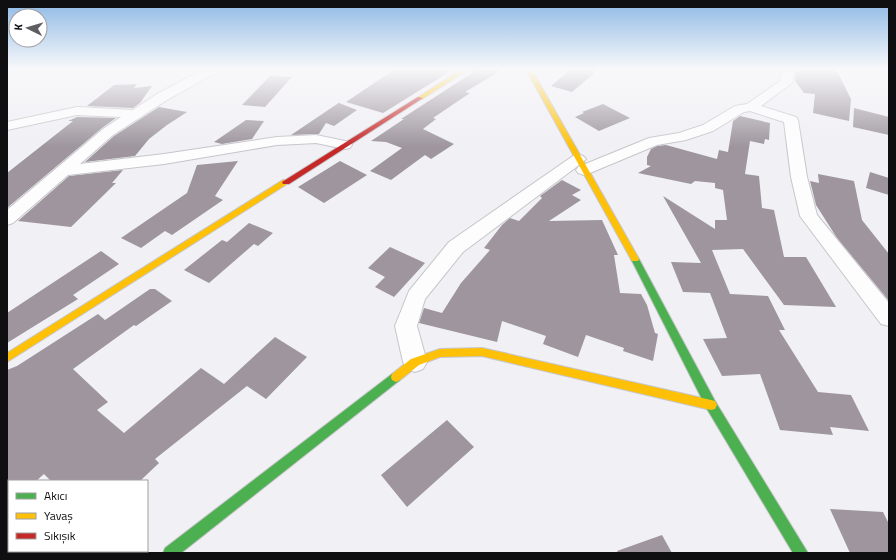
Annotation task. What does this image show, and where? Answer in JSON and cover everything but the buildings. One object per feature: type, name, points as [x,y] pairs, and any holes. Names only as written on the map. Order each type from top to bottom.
[{"type":"street","points":[[7,220],[108,132],[167,95]]},
{"type":"street","points":[[7,358],[424,95]]},
{"type":"street","points":[[542,95],[645,276],[711,406],[801,553]]},
{"type":"street","points":[[415,362],[406,326],[416,296],[456,247],[581,165],[654,141],[681,137],[708,128],[740,109],[751,107],[768,95]]},
{"type":"street","points":[[751,107],[791,120],[799,177],[809,216],[889,318]]},
{"type":"street","points":[[7,126],[77,111],[135,114]]},
{"type":"street","points":[[63,171],[164,160],[277,141],[316,139],[345,145]]},
{"type":"street","points":[[170,553],[415,362],[440,353],[482,352],[711,406]]},
{"type":"traffic: fast","points":[[635,259],[711,405],[801,553]]},
{"type":"traffic: fast","points":[[170,553],[396,377]]},
{"type":"traffic: slow","points":[[420,98],[425,95]]},
{"type":"traffic: slow","points":[[543,95],[635,259]]},
{"type":"traffic: slow","points":[[7,358],[286,182]]},
{"type":"traffic: slow","points":[[396,377],[415,362],[440,353],[482,352],[711,405]]},
{"type":"traffic: jam","points":[[286,182],[420,98]]}]
